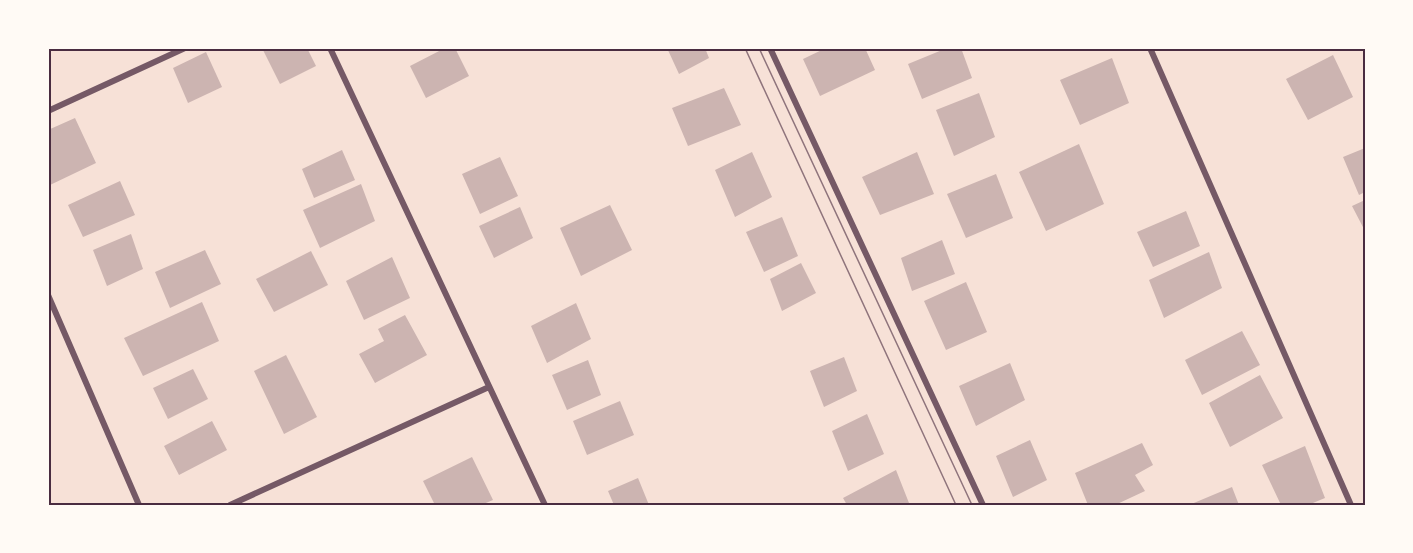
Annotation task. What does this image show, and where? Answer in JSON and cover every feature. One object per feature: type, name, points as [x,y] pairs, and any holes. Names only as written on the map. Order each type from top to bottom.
[{"type":"street","points":[[48,111],[185,48]]},
{"type":"street","points":[[330,48],[545,505]]},
{"type":"street","points":[[770,48],[983,505]]},
{"type":"street","points":[[1150,48],[1352,505]]},
{"type":"street","points":[[48,295],[139,505]]},
{"type":"street","points":[[230,505],[489,387]]},
{"type":"building","points":[[262,48],[307,48],[316,66],[280,84]]},
{"type":"building","points":[[445,48],[455,48],[469,76],[426,98],[410,66]]},
{"type":"building","points":[[667,48],[705,48],[709,58],[679,74]]},
{"type":"building","points":[[826,48],[865,48],[875,70],[820,96],[803,59]]},
{"type":"building","points":[[947,48],[961,48],[972,78],[922,99],[908,64]]},
{"type":"building","points":[[206,52],[222,87],[188,103],[173,68]]},
{"type":"building","points":[[1333,55],[1353,97],[1308,120],[1286,79]]},
{"type":"building","points":[[1112,58],[1129,103],[1080,125],[1060,80]]},
{"type":"building","points":[[724,88],[741,125],[688,146],[672,108]]},
{"type":"building","points":[[979,93],[995,137],[954,156],[936,110]]},
{"type":"building","points":[[75,118],[96,163],[50,185],[48,180],[48,130]]},
{"type":"building","points":[[1079,144],[1104,204],[1046,231],[1019,172]]},
{"type":"building","points":[[1365,148],[1365,192],[1359,195],[1343,157]]},
{"type":"building","points":[[342,150],[355,180],[314,198],[302,169]]},
{"type":"building","points":[[752,152],[772,197],[735,217],[715,170]]},
{"type":"building","points":[[917,152],[934,194],[880,215],[862,177]]},
{"type":"building","points":[[500,157],[518,196],[480,214],[462,174]]},
{"type":"building","points":[[996,174],[1013,218],[966,238],[947,194]]},
{"type":"building","points":[[120,181],[135,215],[83,237],[68,205]]},
{"type":"building","points":[[361,184],[375,221],[320,248],[303,210]]},
{"type":"building","points":[[1365,200],[1365,231],[1352,206]]},
{"type":"building","points":[[610,205],[632,250],[581,276],[560,228]]},
{"type":"building","points":[[520,207],[533,238],[494,258],[479,226]]},
{"type":"building","points":[[1186,211],[1200,246],[1153,267],[1137,232]]},
{"type":"building","points":[[782,217],[798,256],[764,272],[746,232]]},
{"type":"building","points":[[131,234],[143,269],[107,286],[93,250]]},
{"type":"building","points":[[942,240],[955,274],[912,291],[901,258]]},
{"type":"building","points":[[205,250],[221,284],[170,308],[155,272]]},
{"type":"building","points":[[311,251],[328,285],[274,312],[256,279]]},
{"type":"building","points":[[1209,252],[1222,288],[1164,318],[1149,280]]},
{"type":"building","points":[[392,257],[410,298],[364,320],[346,281]]},
{"type":"building","points":[[801,263],[816,293],[782,311],[770,279]]},
{"type":"building","points":[[966,282],[987,332],[946,350],[924,301]]},
{"type":"building","points":[[202,302],[219,341],[143,376],[124,338]]},
{"type":"building","points":[[576,303],[591,339],[547,363],[531,326]]},
{"type":"building","points":[[405,315],[427,355],[375,383],[359,354],[384,341],[378,329]]},
{"type":"building","points":[[1242,331],[1260,365],[1202,395],[1185,360]]},
{"type":"building","points":[[286,355],[317,417],[284,434],[254,371]]},
{"type":"building","points":[[844,357],[857,391],[824,407],[810,371]]},
{"type":"building","points":[[588,360],[601,395],[567,410],[552,375]]},
{"type":"building","points":[[1010,363],[1025,400],[976,426],[959,386]]},
{"type":"building","points":[[193,369],[208,399],[168,419],[153,388]]},
{"type":"building","points":[[1260,375],[1283,418],[1230,447],[1209,403]]},
{"type":"building","points":[[620,401],[634,435],[587,455],[573,421]]},
{"type":"building","points":[[867,414],[884,454],[848,471],[832,431]]},
{"type":"building","points":[[212,421],[227,450],[179,475],[164,446]]},
{"type":"building","points":[[1030,440],[1047,480],[1013,497],[996,456]]},
{"type":"building","points":[[1142,443],[1153,465],[1135,475],[1145,491],[1115,505],[1088,505],[1075,473]]},
{"type":"building","points":[[1305,446],[1325,498],[1308,505],[1281,505],[1262,465]]},
{"type":"building","points":[[472,457],[493,500],[481,505],[435,505],[423,481]]},
{"type":"building","points":[[896,470],[909,503],[905,505],[847,505],[843,498]]},
{"type":"building","points":[[638,478],[649,505],[614,505],[608,491]]},
{"type":"building","points":[[1232,487],[1239,505],[1189,505]]},
{"type":"tram line","points":[[745,48],[956,505]]},
{"type":"tram line","points":[[759,48],[972,505]]}]
